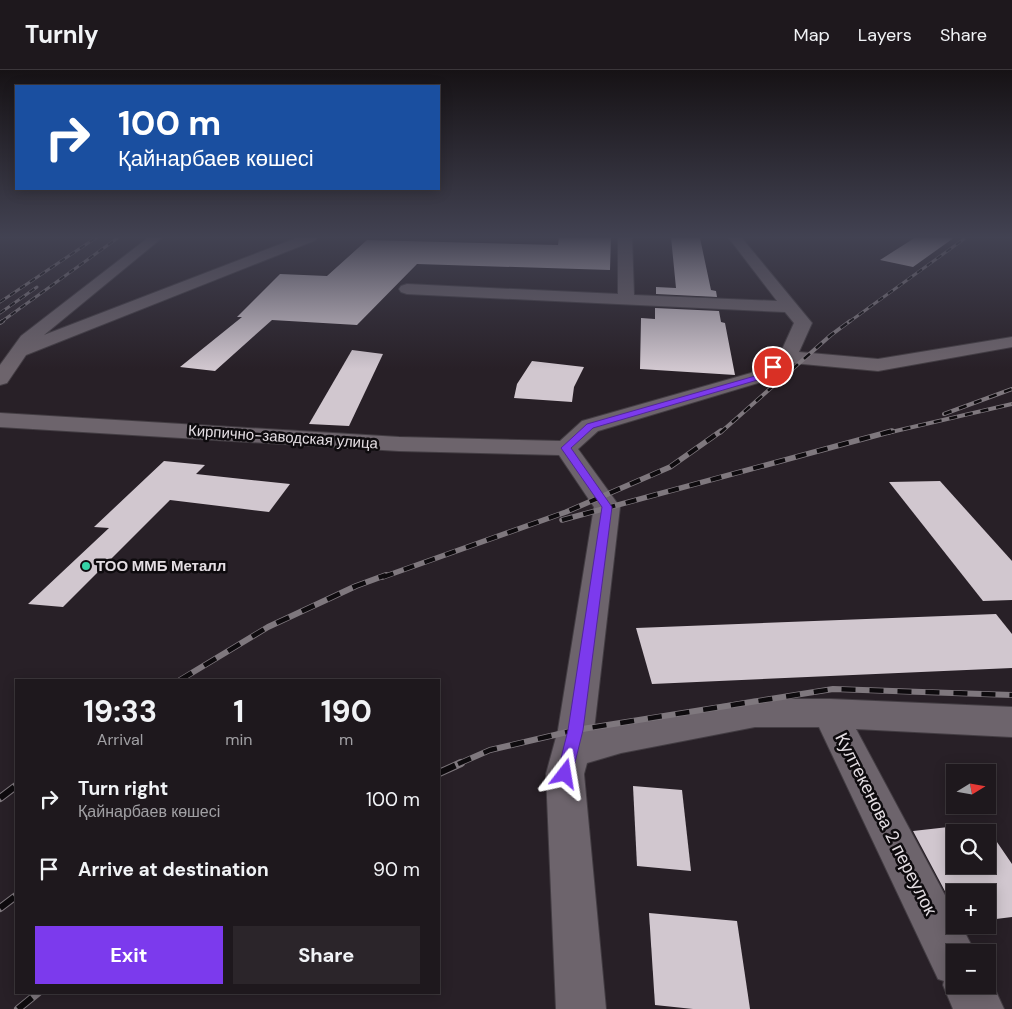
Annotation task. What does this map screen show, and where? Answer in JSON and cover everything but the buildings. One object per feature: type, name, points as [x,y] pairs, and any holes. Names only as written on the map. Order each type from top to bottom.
[{"type":"street","points":[[0,379],[27,340],[102,281]]},
{"type":"street","points":[[20,351],[199,281]]},
{"type":"street","points":[[626,281],[626,299]]},
{"type":"street","points":[[581,1009],[568,763],[576,730],[607,507],[566,448],[590,426],[758,377],[788,357],[803,323],[769,281]]},
{"type":"street","points":[[407,289],[790,307]]},
{"type":"street","points":[[788,357],[878,365],[1012,342]]},
{"type":"street","name":"Кирпично-заводская улица","points":[[0,420],[399,444],[566,448]]},
{"type":"street","points":[[568,763],[621,738],[755,713],[830,713],[1012,722]]},
{"type":"street","name":"Култекенова 2 переулок","points":[[830,713],[946,944]]},
{"type":"street","points":[[971,994],[979,1009]]},
{"type":"railway","points":[[0,302],[32,281]]},
{"type":"railway","points":[[1,322],[58,281]]},
{"type":"railway","points":[[849,322],[906,281]]},
{"type":"railway","points":[[0,313],[37,287]]},
{"type":"railway","points":[[720,433],[831,335],[850,321]]},
{"type":"railway","points":[[944,414],[1012,389]]},
{"type":"railway","points":[[887,433],[1012,404]]},
{"type":"railway","points":[[383,577],[566,512],[670,467],[721,431]]},
{"type":"railway","points":[[562,520],[892,431]]},
{"type":"railway","points":[[182,679],[268,627],[356,586],[386,575]]},
{"type":"railway","points":[[458,764],[490,750],[576,730],[833,689],[1012,695]]},
{"type":"railway","points":[[440,773],[461,763]]},
{"type":"railway","points":[[0,798],[15,787]]},
{"type":"railway","points":[[0,908],[15,897]]},
{"type":"railway","points":[[18,1009],[37,994]]},
{"type":"place","name":"ТОО ММБ Металл","points":[[86,566]]},
{"type":"route","points":[[565,774],[576,730],[607,507],[566,448],[590,426],[758,377],[773,367]]}]
